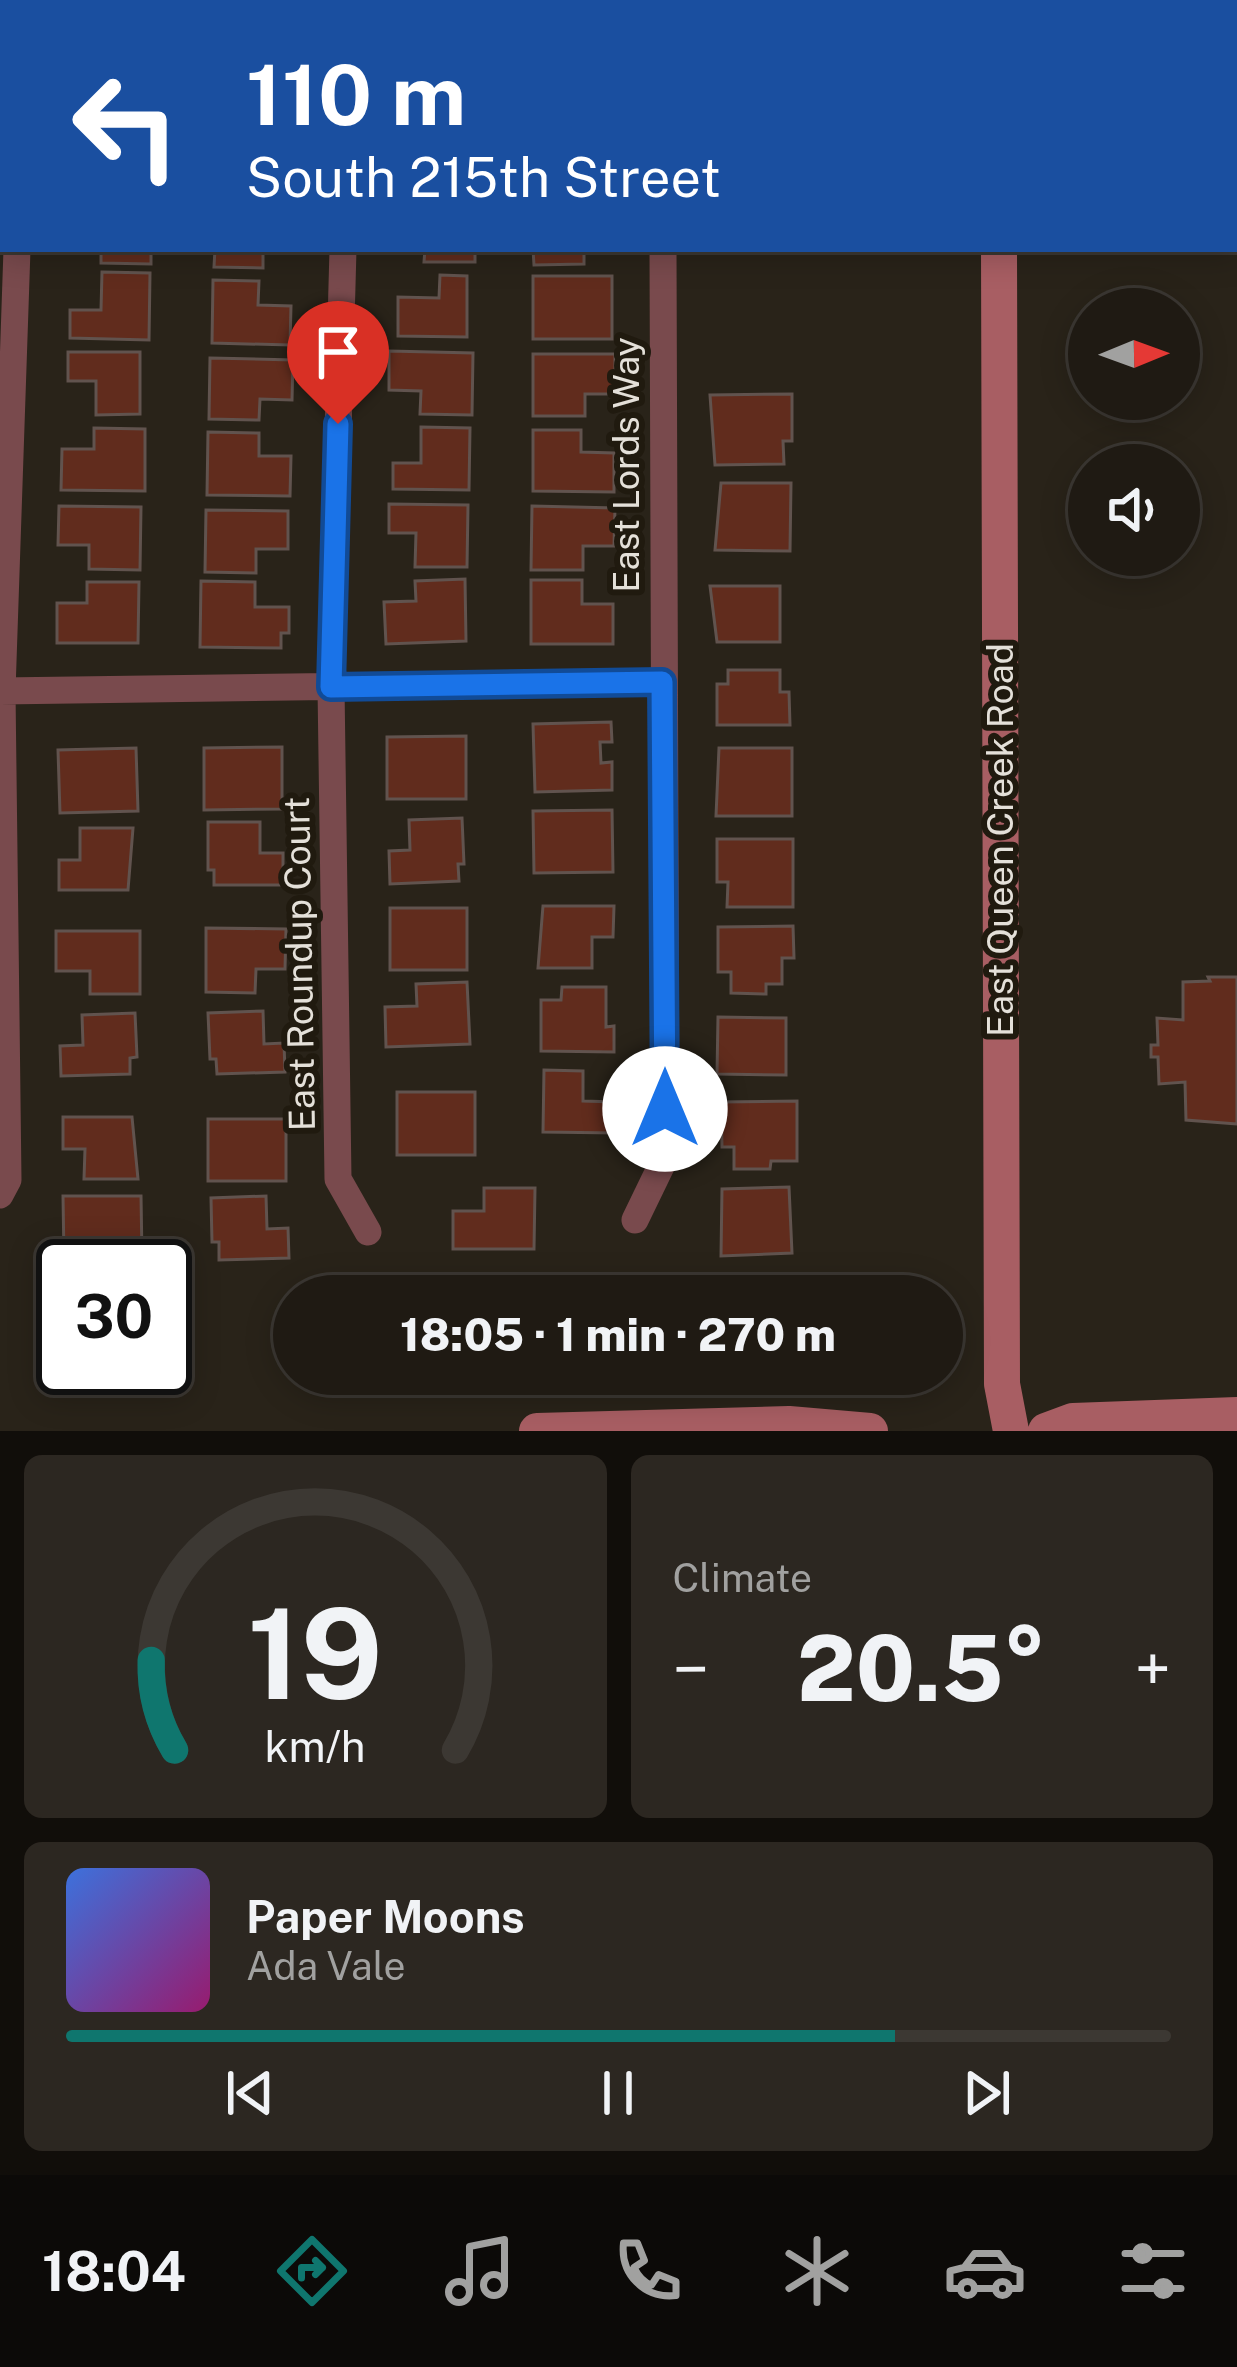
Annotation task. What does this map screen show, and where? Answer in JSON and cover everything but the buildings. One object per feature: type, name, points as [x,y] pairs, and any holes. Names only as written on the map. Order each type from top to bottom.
[{"type":"main road","name":"East Queen Creek Road","points":[[999,252],[1002,1361],[1011,1431]]},
{"type":"main road","points":[[1046,1431],[1073,1421],[1237,1414]]},
{"type":"main road","points":[[537,1431],[789,1424],[870,1431]]},
{"type":"street","points":[[0,1195],[8,1180],[1,691],[17,252]]},
{"type":"street","name":"East Roundup Court","points":[[343,252],[331,687],[338,1179],[368,1232]]},
{"type":"street","name":"East Lords Way","points":[[635,1220],[666,1156],[663,252]]},
{"type":"street","points":[[1,691],[662,682]]},
{"type":"route","points":[[338,424],[331,687],[662,682],[665,1109]]}]
